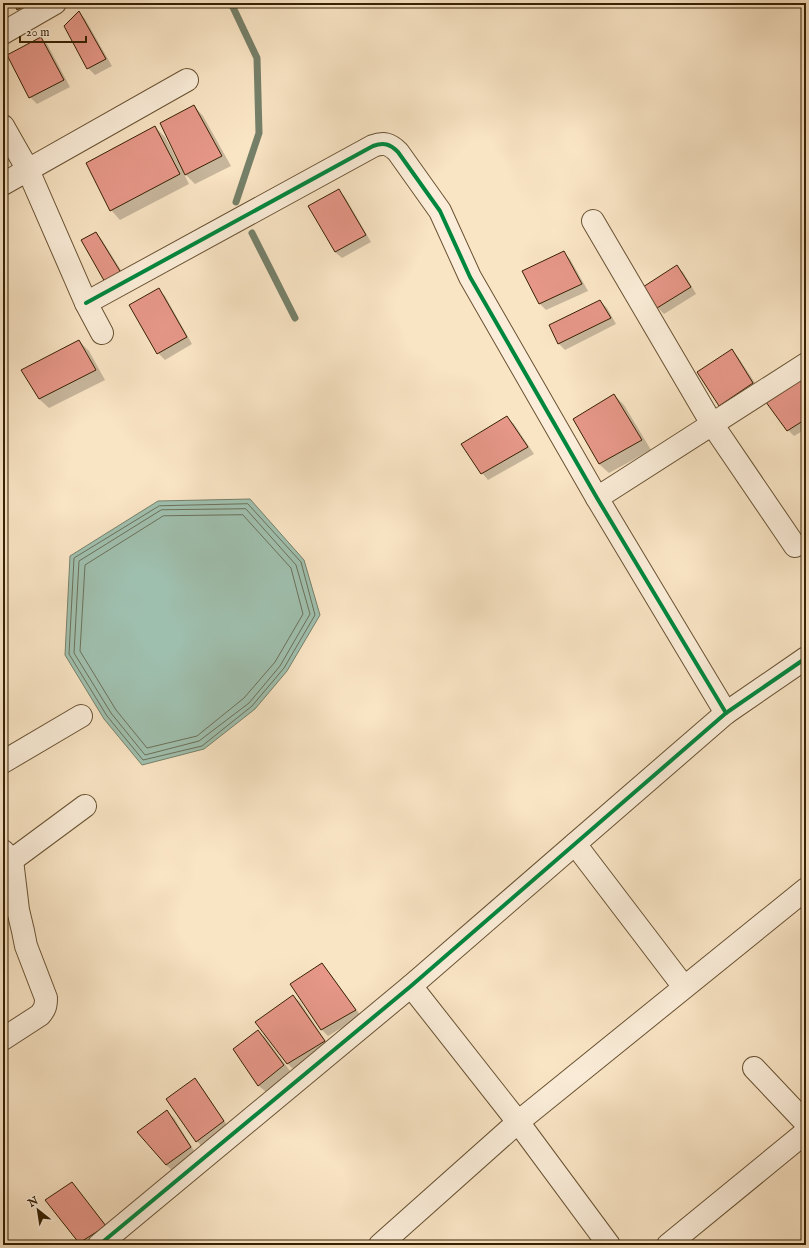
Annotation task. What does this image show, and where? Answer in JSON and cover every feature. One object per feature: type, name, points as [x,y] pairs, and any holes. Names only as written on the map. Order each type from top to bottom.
[{"type":"street","points":[[3,33],[55,3]]},
{"type":"street","points":[[3,184],[187,80]]},
{"type":"street","points":[[3,126],[28,170],[86,303],[102,332]]},
{"type":"street","points":[[86,303],[373,146],[380,143],[392,146],[398,152],[440,211],[470,277],[597,498],[726,713]]},
{"type":"street","points":[[593,221],[712,424],[795,546]]},
{"type":"street","points":[[597,498],[806,364]]},
{"type":"street","points":[[99,1245],[410,986],[726,713],[806,658]]},
{"type":"street","points":[[3,762],[81,716]]},
{"type":"street","points":[[3,1039],[40,1015],[46,1005],[46,998],[26,946],[22,931],[8,856],[85,806]]},
{"type":"street","points":[[576,844],[684,988]]},
{"type":"street","points":[[380,1245],[518,1122],[806,889]]},
{"type":"street","points":[[410,986],[518,1122],[609,1245]]},
{"type":"street","points":[[754,1068],[806,1123]]},
{"type":"street","points":[[668,1245],[806,1132]]},
{"type":"water","points":[[250,499],[304,560],[320,615],[287,671],[255,709],[204,749],[142,765],[104,719],[65,655],[70,556],[158,501]]},
{"type":"building","points":[[13,3],[29,3],[17,10]]},
{"type":"building","points":[[79,11],[106,59],[87,69],[64,26]]},
{"type":"building","points":[[41,37],[64,80],[29,98],[7,55]]},
{"type":"building","points":[[194,105],[222,156],[185,175],[160,123]]},
{"type":"building","points":[[155,126],[180,174],[110,211],[86,163]]},
{"type":"building","points":[[339,189],[366,235],[335,252],[308,206]]},
{"type":"building","points":[[96,232],[123,276],[106,284],[81,240]]},
{"type":"building","points":[[564,251],[582,284],[539,304],[522,271]]},
{"type":"building","points":[[677,265],[691,287],[657,308],[643,287]]},
{"type":"building","points":[[159,288],[187,337],[157,354],[129,305]]},
{"type":"building","points":[[600,300],[611,318],[558,344],[549,325]]},
{"type":"building","points":[[79,340],[96,370],[39,399],[21,370]]},
{"type":"building","points":[[732,349],[753,383],[719,406],[697,372]]},
{"type":"building","points":[[798,374],[806,384],[806,419],[787,431],[763,398]]},
{"type":"building","points":[[614,394],[642,440],[599,464],[573,419]]},
{"type":"building","points":[[507,416],[528,447],[481,474],[461,444]]},
{"type":"building","points":[[322,963],[356,1010],[321,1030],[290,984]]},
{"type":"building","points":[[293,995],[325,1041],[287,1064],[255,1022]]},
{"type":"building","points":[[258,1030],[284,1065],[258,1086],[233,1049]]},
{"type":"building","points":[[195,1078],[224,1121],[196,1142],[166,1099]]},
{"type":"building","points":[[167,1110],[191,1147],[166,1165],[137,1132]]},
{"type":"building","points":[[72,1182],[106,1226],[79,1243],[45,1200]]},
{"type":"waterway","points":[[231,3],[257,58],[259,133],[236,202]]},
{"type":"waterway","points":[[252,233],[295,318]]},
{"type":"cycle path","points":[[86,303],[373,146],[387,144],[392,147],[398,152],[440,211],[470,277],[597,498],[726,713]]},
{"type":"cycle path","points":[[99,1245],[411,986],[726,713],[806,658]]}]
